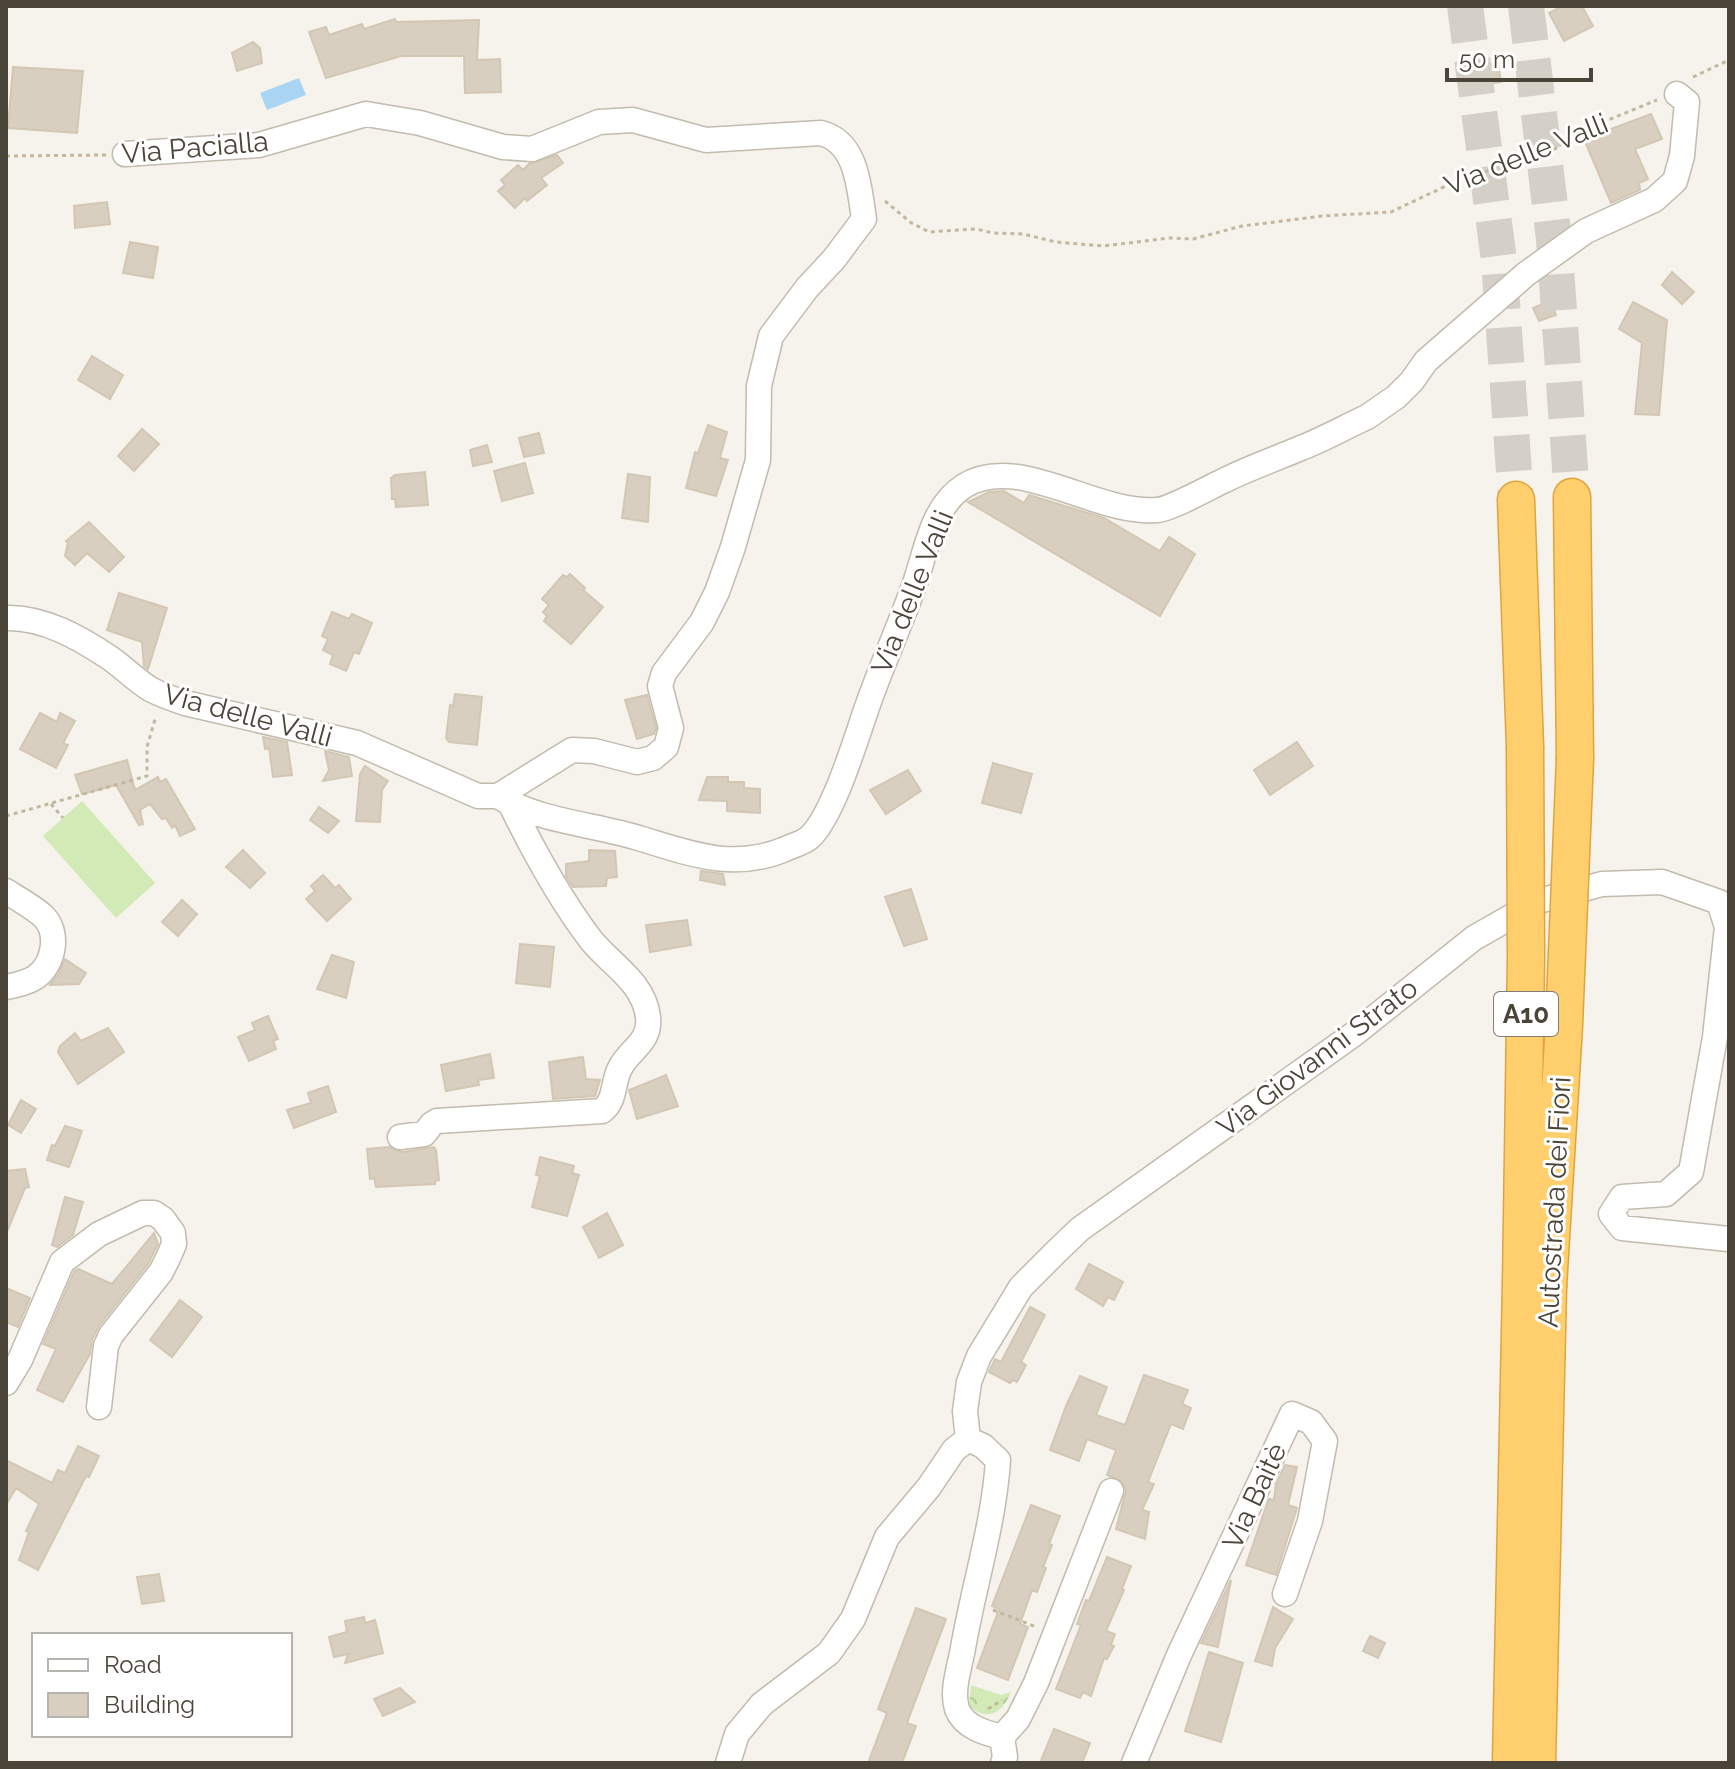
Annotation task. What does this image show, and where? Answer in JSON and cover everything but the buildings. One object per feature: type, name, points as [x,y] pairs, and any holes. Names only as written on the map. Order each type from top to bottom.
[{"type":"highway","name":"Autostrada dei Fiori","points":[[1511,1763],[1535,1285],[1564,1025],[1575,758],[1572,497]]},
{"type":"highway","name":"Autostrada dei Fiori","points":[[1516,500],[1525,746],[1535,1285],[1537,1763]]},
{"type":"street","name":"Via delle Valli","points":[[6,618],[17,618],[68,632],[164,696],[357,743],[478,796],[504,800],[580,826],[631,835],[686,853],[723,860],[745,861],[766,857],[809,839],[822,820],[914,586],[938,515],[949,496],[987,476],[1023,476],[1107,506],[1159,510],[1367,417],[1396,397],[1426,361],[1526,274],[1586,231],[1654,200],[1675,181],[1682,156],[1687,102],[1677,94]]},
{"type":"street","name":"Via Pacialla","points":[[125,154],[259,145],[366,114],[420,123],[503,147],[532,149],[599,122],[633,120],[706,140],[821,133],[835,137],[844,146],[858,177],[864,219],[771,336],[759,386],[758,460],[733,547],[717,592],[702,622],[664,673],[660,686],[671,728],[666,747],[653,758],[637,762],[594,751],[572,750],[504,800]]},
{"type":"street","points":[[400,1137],[424,1134],[437,1121],[602,1111],[613,1100],[619,1069],[648,1030],[648,1016],[632,980],[593,942],[504,800]]},
{"type":"street","name":"Via Giovanni Strato","points":[[968,1439],[965,1411],[969,1382],[979,1356],[1021,1287],[1080,1229],[1354,1034],[1474,938],[1539,901],[1602,884],[1662,882],[1724,899],[1727,927],[1715,1037],[1691,1172],[1666,1194],[1622,1197],[1611,1214],[1622,1228],[1729,1239]]},
{"type":"street","points":[[6,891],[44,917],[52,932],[53,948],[47,965],[37,976],[6,987]]},
{"type":"street","points":[[6,1383],[20,1360],[62,1262],[99,1234],[143,1213],[154,1213],[173,1233],[174,1244],[161,1272],[106,1346],[99,1407]]},
{"type":"street","name":"Via Baitè","points":[[1134,1763],[1179,1655],[1292,1414],[1311,1422],[1325,1441],[1310,1521],[1285,1594]]},
{"type":"street","points":[[728,1763],[737,1734],[762,1704],[829,1653],[853,1619],[887,1537],[929,1487],[954,1450],[968,1439],[983,1446],[998,1460],[996,1491],[971,1602],[955,1700],[962,1717],[970,1725],[987,1734],[1002,1737]]},
{"type":"street","points":[[1002,1737],[1018,1719],[1036,1683],[1111,1491]]},
{"type":"street","points":[[1002,1737],[1003,1763]]},
{"type":"path","points":[[1677,94],[1690,79],[1729,60]]},
{"type":"path","name":"Via delle Valli","points":[[880,194],[910,222],[929,232],[976,229],[1103,246],[1170,238],[1193,239],[1242,226],[1322,216],[1391,212],[1507,161],[1553,150],[1586,129],[1677,94]]},
{"type":"path","name":"Via Pacialla","points":[[6,156],[125,154]]},
{"type":"path","points":[[6,816],[147,776],[147,747],[164,696]]},
{"type":"path","points":[[51,804],[63,818]]},
{"type":"path","points":[[992,1610],[1038,1627]]},
{"type":"green space","points":[[82,801],[155,883],[116,918],[43,836]]},
{"type":"green space","points":[[971,1685],[1001,1695],[1011,1692],[999,1710],[982,1714],[969,1705]]},
{"type":"water","points":[[299,78],[306,95],[267,110],[260,93]]},
{"type":"tunnel","points":[[1465,6],[1499,260],[1516,500]]},
{"type":"tunnel","points":[[1526,6],[1554,239],[1572,497]]}]
